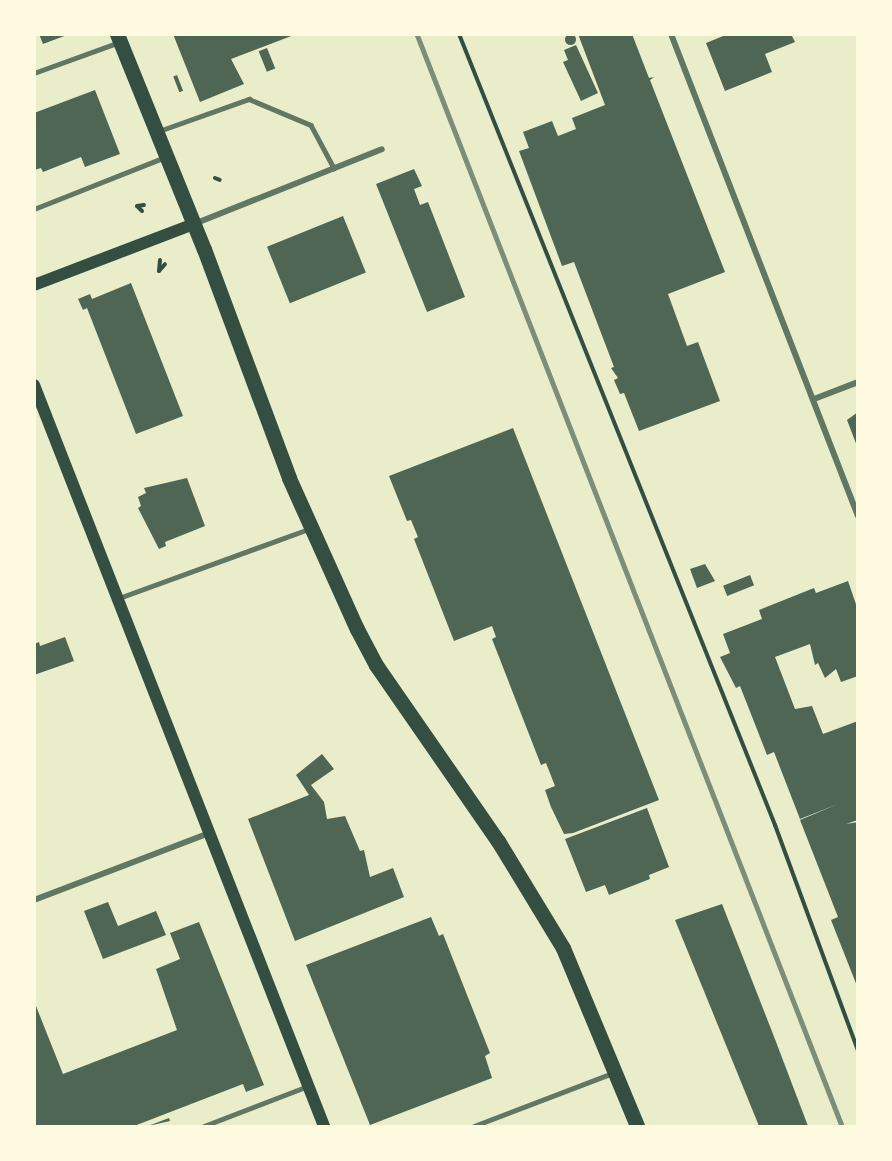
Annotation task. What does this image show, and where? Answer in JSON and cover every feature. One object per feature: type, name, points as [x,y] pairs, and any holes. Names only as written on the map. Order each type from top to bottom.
[{"type":"main road","points":[[119,38],[194,225],[310,528],[376,665],[498,841],[563,948],[637,1126]]},
{"type":"main road","points":[[34,285],[194,225]]},
{"type":"main road","points":[[34,385],[324,1126]]},
{"type":"street","points":[[671,34],[858,516]]},
{"type":"street","points":[[194,225],[382,149]]},
{"type":"street","points":[[814,399],[858,382]]},
{"type":"street","points":[[34,900],[209,833]]},
{"type":"lane","points":[[34,73],[119,38]]},
{"type":"lane","points":[[157,132],[249,99],[311,125],[334,168]]},
{"type":"lane","points":[[34,209],[167,157]]},
{"type":"lane","points":[[117,599],[310,528]]},
{"type":"lane","points":[[474,1126],[615,1072]]},
{"type":"lane","points":[[204,1126],[308,1086]]},
{"type":"path","points":[[459,34],[775,825],[858,1052]]},
{"type":"path","points":[[142,212],[137,206],[144,205]]},
{"type":"path","points":[[160,260],[159,271],[165,264]]},
{"type":"building","points":[[39,34],[67,34],[67,35],[43,44]]},
{"type":"building","points":[[173,34],[294,35],[231,59],[244,84],[200,102]]},
{"type":"building","points":[[570,34],[574,35],[574,43],[570,44],[566,43],[565,39],[566,35]]},
{"type":"building","points":[[578,34],[632,34],[649,78],[654,77],[650,80],[725,272],[668,294],[687,346],[698,342],[720,401],[639,431],[624,393],[620,394],[614,380],[618,378],[611,368],[614,367],[574,262],[562,266],[519,151],[529,148],[523,132],[552,121],[558,136],[576,129],[572,118],[605,105]]},
{"type":"building","points":[[728,34],[791,34],[795,42],[765,54],[772,72],[725,91],[706,43]]},
{"type":"building","points":[[576,45],[598,93],[581,101],[563,62],[568,60],[564,50]]},
{"type":"building","points":[[267,48],[275,68],[267,72],[259,51]]},
{"type":"building","points":[[177,75],[183,91],[179,92],[173,76]]},
{"type":"building","points":[[95,90],[120,154],[85,167],[81,157],[43,172],[41,168],[34,170],[34,113]]},
{"type":"building","points":[[414,169],[422,186],[414,189],[420,205],[428,202],[465,297],[427,312],[376,184]]},
{"type":"building","points":[[343,216],[366,273],[290,303],[267,247]]},
{"type":"building","points":[[131,283],[183,416],[136,434],[87,308],[83,310],[78,299],[90,294],[92,299]]},
{"type":"building","points":[[858,412],[858,446],[857,446],[847,420]]},
{"type":"building","points":[[513,428],[659,800],[573,833],[564,834],[551,807],[545,790],[555,786],[546,763],[541,765],[492,639],[496,637],[492,626],[454,641],[414,539],[418,537],[411,520],[407,521],[389,476]]},
{"type":"building","points":[[187,478],[205,526],[165,542],[166,546],[159,549],[138,508],[141,506],[138,497],[146,493],[144,488]]},
{"type":"building","points":[[705,564],[715,581],[697,588],[690,569]]},
{"type":"building","points":[[750,575],[754,585],[727,596],[723,586]]},
{"type":"building","points":[[848,581],[858,610],[858,676],[841,682],[836,669],[825,678],[818,663],[815,665],[810,644],[775,657],[795,709],[812,706],[823,734],[858,721],[858,820],[846,824],[858,822],[857,986],[831,920],[838,917],[800,820],[838,804],[800,819],[774,752],[767,755],[740,686],[736,688],[720,657],[730,653],[723,634],[762,619],[759,610],[814,588],[816,593]]},
{"type":"building","points":[[65,637],[74,661],[34,675],[34,644],[39,642],[40,646]]},
{"type":"building","points":[[322,754],[334,769],[311,785],[324,802],[327,819],[345,816],[360,851],[364,850],[370,877],[393,868],[404,897],[295,941],[248,819],[309,795],[296,775]]},
{"type":"building","points":[[647,808],[669,867],[649,875],[650,879],[609,895],[605,885],[586,892],[565,839]]},
{"type":"building","points":[[108,902],[118,926],[156,911],[166,935],[103,959],[84,911]]},
{"type":"building","points":[[722,904],[808,1126],[759,1126],[675,920]]},
{"type":"building","points":[[431,917],[439,936],[443,934],[490,1053],[485,1056],[492,1078],[370,1125],[306,965]]},
{"type":"building","points":[[199,922],[264,1085],[246,1092],[243,1084],[134,1126],[34,1126],[34,1001],[63,1074],[177,1030],[156,969],[180,959],[170,933]]},
{"type":"building","points":[[169,1118],[170,1121],[148,1126]]},
{"type":"railway","points":[[417,34],[842,1126]]}]
